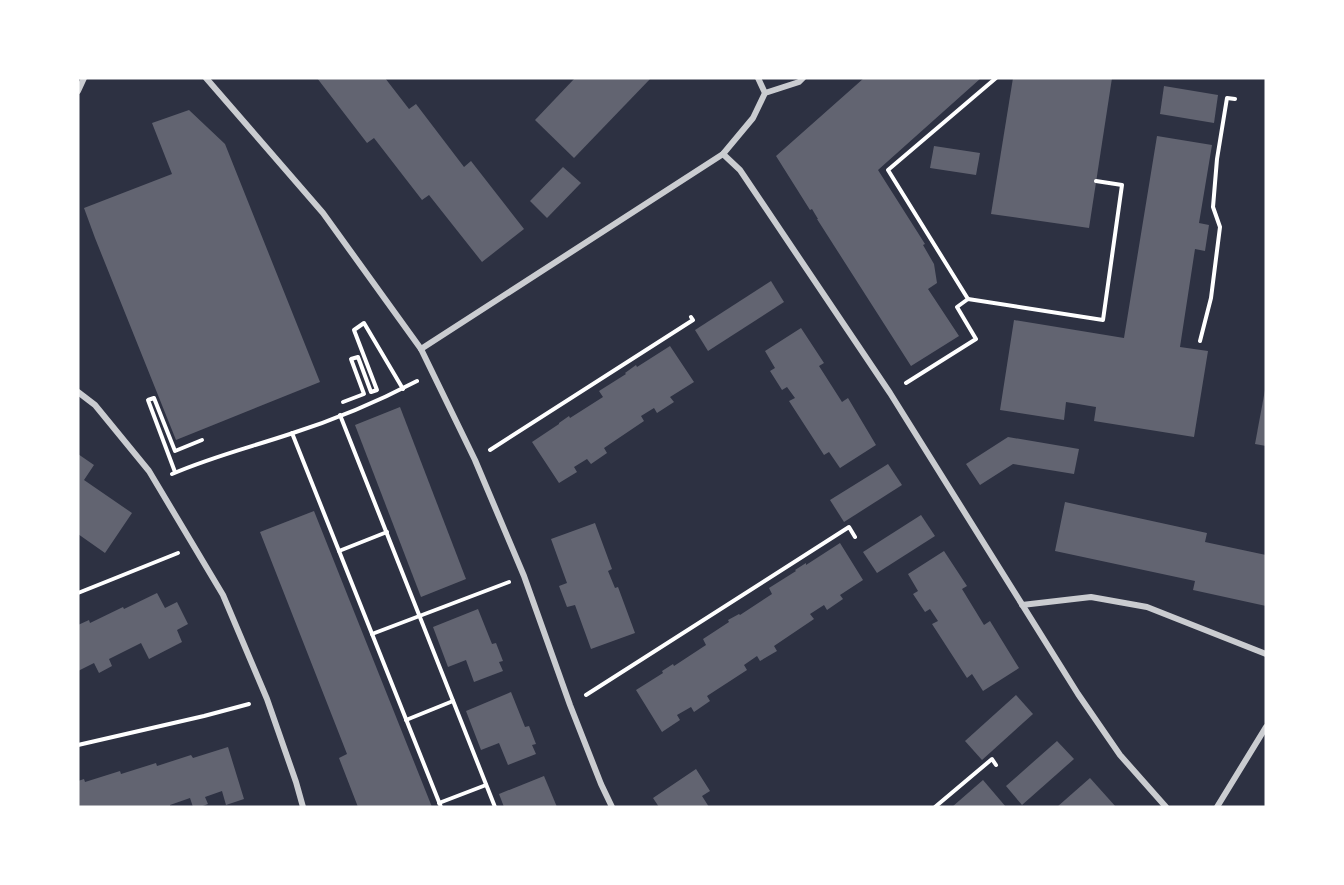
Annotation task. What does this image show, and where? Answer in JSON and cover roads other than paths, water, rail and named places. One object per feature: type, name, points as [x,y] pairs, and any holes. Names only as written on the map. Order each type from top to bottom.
[{"type":"street","points":[[78,91],[84,78]]},
{"type":"street","points":[[206,78],[323,213],[421,350],[475,460],[524,576],[570,705],[612,807]]},
{"type":"street","points":[[758,78],[765,93]]},
{"type":"street","points":[[421,350],[723,154],[753,118],[765,93],[799,82],[803,78]]},
{"type":"street","points":[[723,154],[740,170],[890,393],[1078,694],[1120,755],[1166,807]]},
{"type":"street","points":[[78,392],[95,405],[149,471],[222,595],[267,699],[303,807]]},
{"type":"street","points":[[1022,605],[1091,597],[1147,607],[1266,654]]},
{"type":"street","points":[[1217,807],[1266,727]]}]
